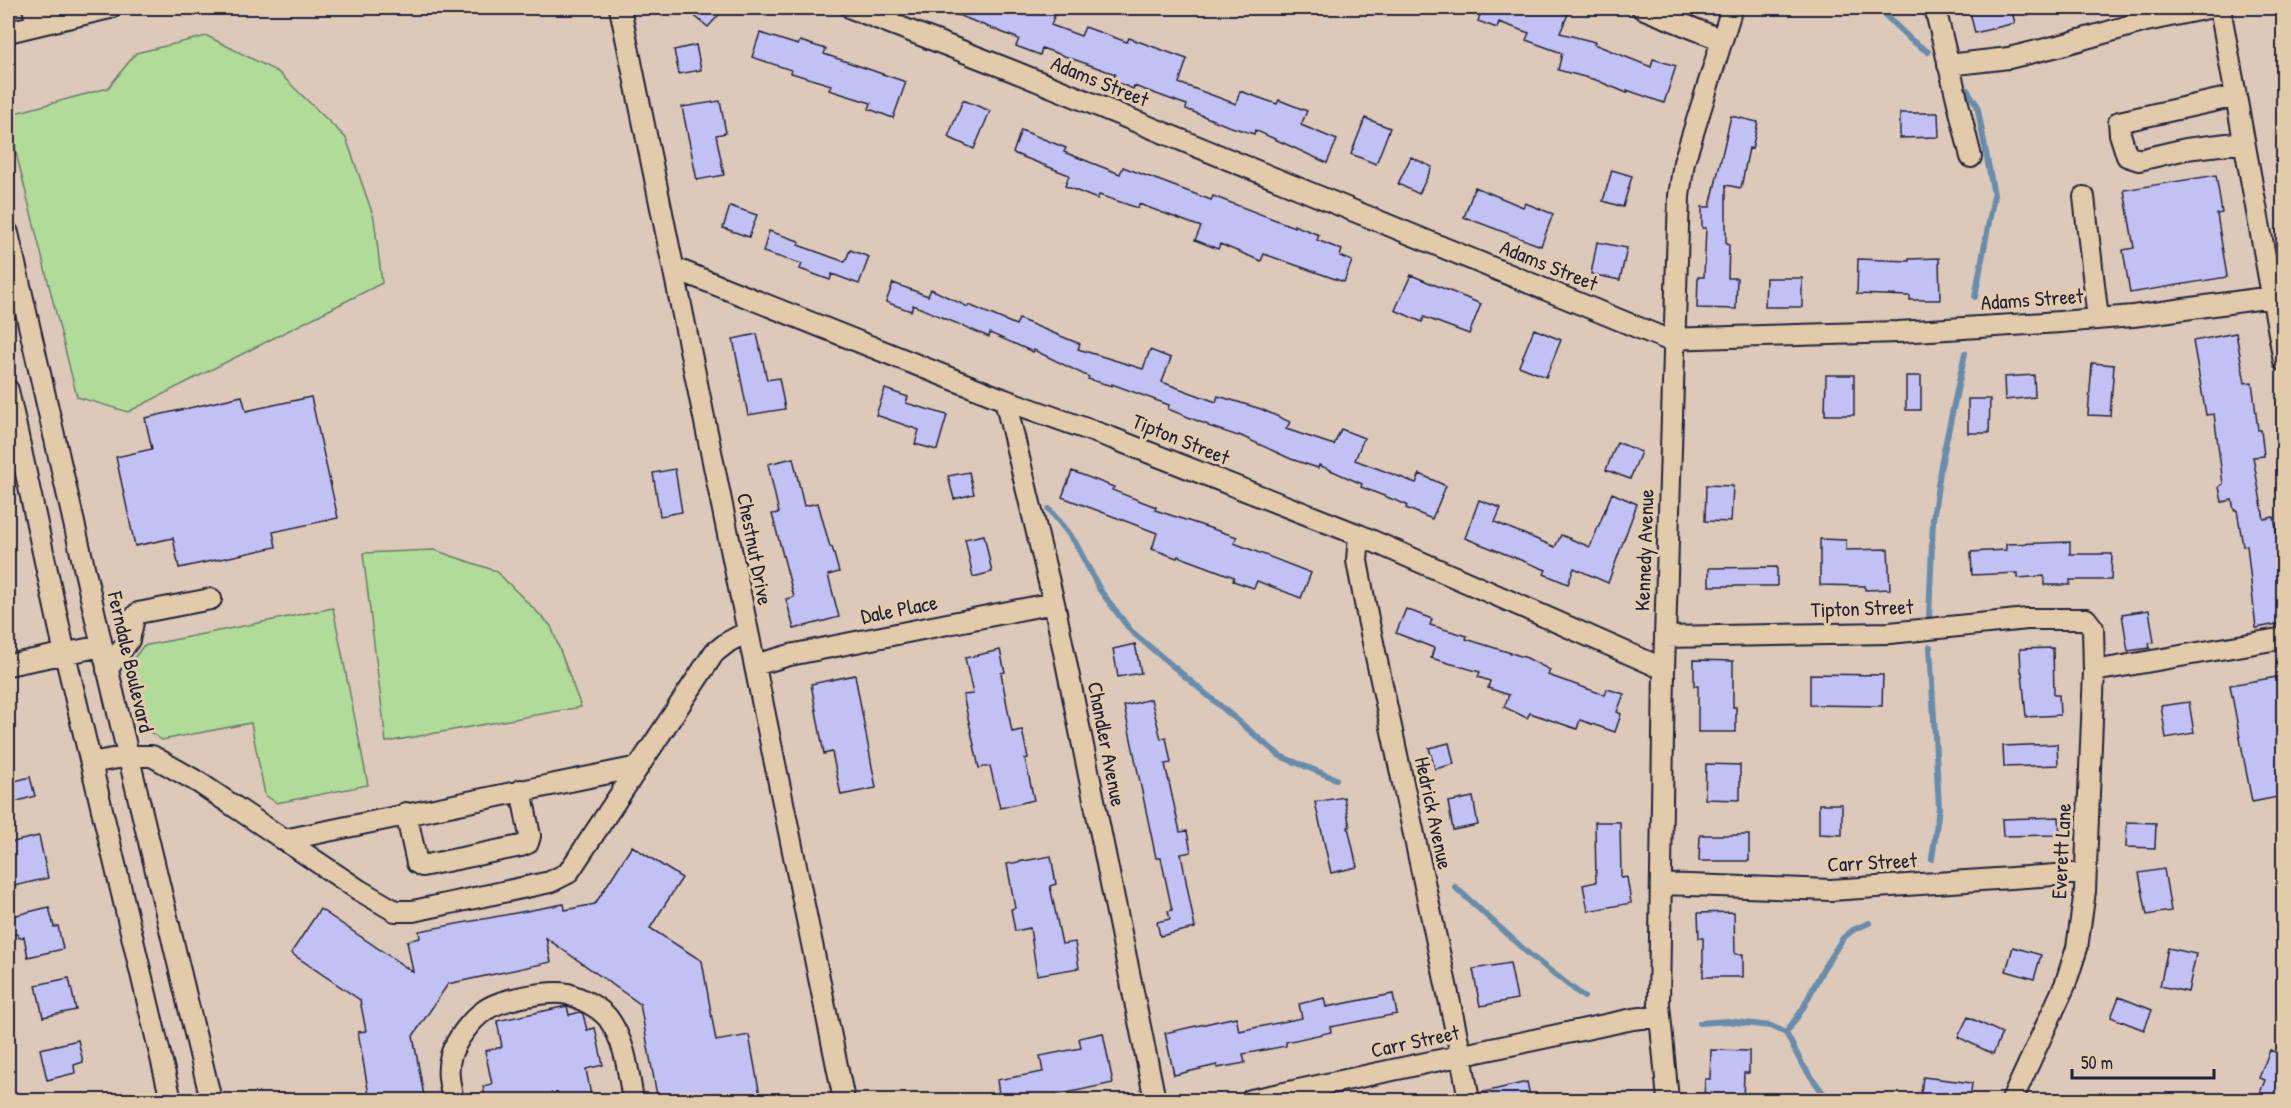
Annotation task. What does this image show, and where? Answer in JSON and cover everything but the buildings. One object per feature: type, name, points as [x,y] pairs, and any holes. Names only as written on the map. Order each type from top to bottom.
[{"type":"street","points":[[8,32],[35,16],[110,8]]},
{"type":"street","name":"Adams Street","points":[[851,8],[1013,71],[1666,339],[1898,332],[2098,319],[2272,297]]},
{"type":"street","points":[[1642,8],[1722,40]]},
{"type":"street","name":"Kennedy Avenue","points":[[1668,1101],[1659,1016],[1664,669],[1679,196],[1682,173],[1732,8]]},
{"type":"street","points":[[1935,8],[1971,157]]},
{"type":"street","points":[[1948,65],[2009,58],[2146,21],[2208,8]]},
{"type":"street","points":[[2220,8],[2283,362]]},
{"type":"street","name":"Chestnut Drive","points":[[624,10],[747,632],[844,1101]]},
{"type":"street","points":[[2236,96],[2119,122],[2120,134],[2127,156],[2139,160],[2186,150],[2244,142]]},
{"type":"street","points":[[2084,197],[2098,319]]},
{"type":"street","name":"Ferndale Boulevard","points":[[8,233],[107,670],[211,1101]]},
{"type":"street","name":"Tipton Street","points":[[674,268],[1005,400],[1112,438],[1359,535],[1664,669]]},
{"type":"street","points":[[8,390],[65,654],[171,1101]]},
{"type":"street","name":"Chandler Avenue","points":[[1005,400],[1054,603],[1155,1101]]},
{"type":"street","name":"Hedrick Avenue","points":[[1359,535],[1357,561],[1368,619],[1469,1101]]},
{"type":"street","points":[[107,670],[129,640],[134,618],[138,614],[211,599]]},
{"type":"street","name":"Dale Place","points":[[755,665],[802,653],[1054,603]]},
{"type":"street","name":"Tipton Street","points":[[1665,637],[1890,633],[2027,619],[2060,619]]},
{"type":"street","name":"Everett Lane","points":[[2012,1101],[2065,985],[2077,948],[2085,891],[2094,671],[2093,628],[2086,619],[2060,619]]},
{"type":"street","points":[[91,763],[128,756],[152,756],[198,782],[359,890],[395,911],[425,909],[559,879],[574,865],[714,653],[747,632]]},
{"type":"street","points":[[2094,671],[2283,638]]},
{"type":"street","points":[[8,665],[102,646]]},
{"type":"street","points":[[284,840],[406,813],[638,768]]},
{"type":"street","points":[[406,813],[417,863],[422,866],[510,849],[528,843],[530,836],[521,790]]},
{"type":"street","name":"Carr Street","points":[[1662,884],[1831,890],[2085,873]]},
{"type":"street","points":[[453,1101],[448,1077],[451,1054],[466,1029],[484,1010],[508,1000],[545,994],[568,994],[589,1004],[606,1016],[622,1041],[633,1101]]},
{"type":"street","name":"Carr Street","points":[[1251,1101],[1633,1019],[1659,1016]]},
{"type":"green space","points":[[207,36],[278,72],[346,138],[374,218],[382,283],[128,412],[77,397],[8,115],[108,88],[136,53]]},
{"type":"green space","points":[[434,550],[496,571],[551,626],[581,707],[386,742],[363,553]]},
{"type":"green space","points":[[333,608],[368,785],[277,803],[265,795],[251,723],[162,740],[150,732],[133,660],[143,646]]},
{"type":"waterway","points":[[1878,8],[1911,40],[1928,52]]},
{"type":"waterway","points":[[1967,90],[1977,105],[1994,195],[1975,297]]},
{"type":"waterway","points":[[1929,619],[1933,519],[1941,465],[1965,353]]},
{"type":"waterway","points":[[1049,509],[1075,542],[1100,590],[1131,631],[1280,756],[1336,779]]},
{"type":"waterway","points":[[1930,647],[1939,808],[1932,859]]},
{"type":"waterway","points":[[1455,887],[1530,955],[1584,997]]},
{"type":"waterway","points":[[1786,1033],[1802,1010],[1823,969],[1843,938],[1853,930],[1869,923]]},
{"type":"waterway","points":[[1700,1023],[1727,1021],[1771,1026],[1786,1033],[1802,1064],[1828,1100]]}]
